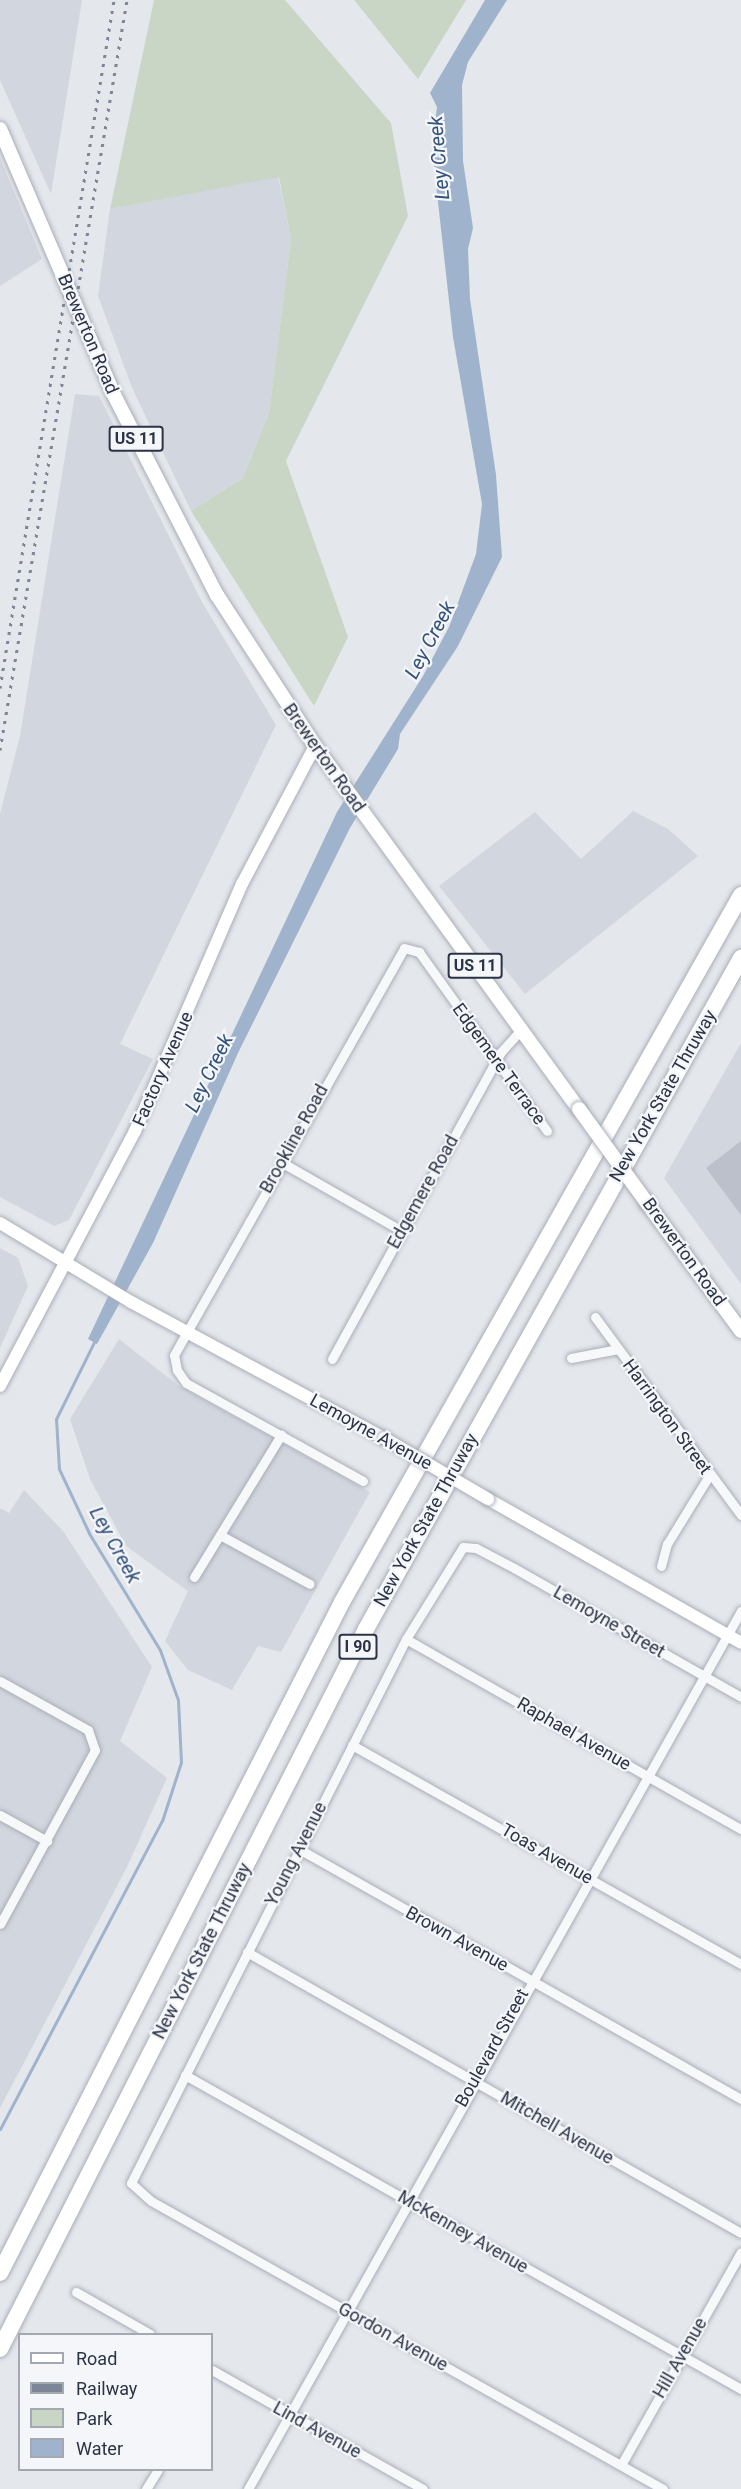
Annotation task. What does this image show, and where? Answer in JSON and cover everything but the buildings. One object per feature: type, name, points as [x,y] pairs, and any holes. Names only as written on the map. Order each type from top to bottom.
[{"type":"highway","name":"New York State Thruway","points":[[0,2274],[342,1602],[741,895]]},
{"type":"highway","name":"New York State Thruway","points":[[0,2349],[366,1629],[741,958]]},
{"type":"main road","name":"Brewerton Road","points":[[0,129],[114,395],[177,522],[269,680],[370,823],[741,1331]]},
{"type":"street","name":"Factory Avenue","points":[[0,1386],[64,1260],[145,1112],[243,884],[315,746]]},
{"type":"street","name":"Edgemere Terrace","points":[[404,948],[419,952],[547,1131]]},
{"type":"street","name":"Brookline Road","points":[[281,1434],[180,1377],[174,1355],[404,948]]},
{"type":"street","name":"Edgemere Road","points":[[332,1359],[496,1060],[521,1030]]},
{"type":"street","points":[[281,1162],[402,1231]]},
{"type":"street","name":"Lemoyne Avenue","points":[[0,1223],[131,1302],[384,1438],[741,1643]]},
{"type":"street","name":"Harrington Street","points":[[595,1317],[741,1515]]},
{"type":"street","points":[[571,1358],[618,1349]]},
{"type":"street","points":[[194,1577],[281,1434],[363,1481]]},
{"type":"street","points":[[661,1566],[668,1544],[710,1474]]},
{"type":"street","points":[[220,1535],[310,1584]]},
{"type":"street","name":"Young Avenue","points":[[132,2178],[406,1639],[457,1552],[476,1548]]},
{"type":"street","name":"Lemoyne Street","points":[[476,1548],[741,1697]]},
{"type":"street","name":"Boulevard Street","points":[[248,2489],[288,2413],[530,1980],[741,1611]]},
{"type":"street","name":"Raphael Avenue","points":[[406,1639],[741,1829]]},
{"type":"street","points":[[0,1681],[88,1730],[94,1738],[93,1759],[0,1924]]},
{"type":"street","name":"Toas Avenue","points":[[352,1745],[741,1964]]},
{"type":"street","points":[[0,1815],[47,1841]]},
{"type":"street","name":"Brown Avenue","points":[[299,1849],[741,2099]]},
{"type":"street","name":"Mitchell Avenue","points":[[247,1952],[741,2233]]},
{"type":"street","name":"McKenney Avenue","points":[[184,2075],[741,2389]]},
{"type":"street","name":"Gordon Avenue","points":[[132,2178],[135,2190],[151,2201],[663,2489]]},
{"type":"street","name":"Hill Avenue","points":[[621,2464],[741,2252]]},
{"type":"street","points":[[76,2292],[148,2333]]},
{"type":"street","name":"Lind Avenue","points":[[213,2371],[423,2489]]},
{"type":"street","points":[[146,2489],[157,2471]]},
{"type":"shaded area","points":[[0,0],[82,0],[51,194],[0,80]]},
{"type":"shaded area","points":[[0,158],[42,259],[0,286]]},
{"type":"shaded area","points":[[278,176],[291,239],[269,413],[243,478],[191,511],[133,390],[98,296],[110,209]]},
{"type":"shaded area","points":[[75,394],[99,396],[202,602],[276,725],[120,1044],[153,1059],[69,1220],[54,1226],[0,1197],[0,814],[20,736]]},
{"type":"shaded area","points":[[633,811],[668,829],[698,856],[525,994],[439,886],[535,812],[581,859]]},
{"type":"shaded area","points":[[741,1043],[741,1284],[664,1178]]},
{"type":"shaded area","points":[[0,1248],[18,1258],[28,1286],[0,1348]]},
{"type":"shaded area","points":[[119,1339],[179,1386],[370,1492],[281,1652],[258,1646],[232,1690],[188,1670],[165,1641],[188,1591],[126,1546],[90,1479],[70,1419]]},
{"type":"shaded area","points":[[24,1490],[63,1531],[152,1667],[120,1741],[167,1778],[127,1867],[0,2108],[0,1508],[9,1513]]},
{"type":"green space","points":[[154,0],[285,0],[391,123],[408,216],[286,461],[348,637],[314,706],[191,511],[243,478],[269,413],[291,239],[279,177],[110,209]]},
{"type":"green space","points":[[354,0],[466,0],[418,79]]},
{"type":"water","points":[[485,0],[507,0],[468,62],[462,85],[463,161],[473,228],[468,249],[470,299],[496,475],[502,557],[458,646],[400,734],[398,749],[350,828],[238,1053],[153,1243],[97,1344],[88,1339],[337,812],[423,676],[449,627],[476,554],[482,504],[453,337],[432,148],[437,107],[430,93]]},
{"type":"waterway","name":"Ley Creek","points":[[0,2129],[162,1821],[181,1762],[178,1700],[160,1650],[89,1533],[59,1469],[56,1419],[95,1340]]},
{"type":"railway","points":[[0,688],[114,0]]},
{"type":"railway","points":[[0,750],[127,0]]}]
